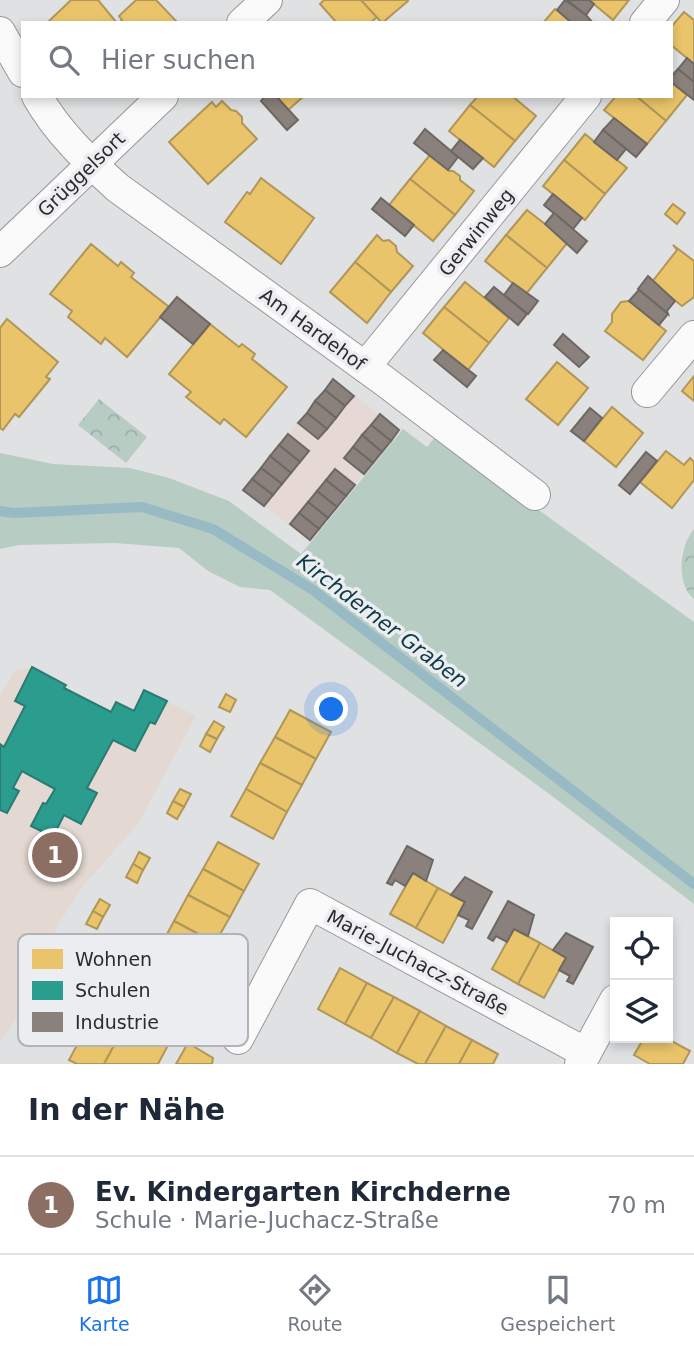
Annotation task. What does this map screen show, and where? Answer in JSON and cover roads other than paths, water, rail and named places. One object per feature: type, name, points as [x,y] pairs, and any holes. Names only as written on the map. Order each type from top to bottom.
[{"type":"street","points":[[244,21],[267,0]]},
{"type":"street","points":[[647,21],[664,0]]},
{"type":"street","points":[[0,32],[21,69]]},
{"type":"street","name":"Am Hardehof","points":[[38,98],[65,135],[118,188],[365,367],[535,495]]},
{"type":"street","name":"Grüggelsort","points":[[0,252],[161,98]]},
{"type":"street","name":"Gerwinweg","points":[[365,367],[584,98]]},
{"type":"street","points":[[648,392],[694,336]]},
{"type":"street","name":"Marie-Juchacz-Straße","points":[[248,1020],[310,904],[583,1059],[610,1009]]},
{"type":"waterway","name":"Kirchderner Graben","points":[[0,511],[13,513],[142,507],[213,529],[313,590],[694,884]]},
{"type":"place","name":"Ev. Kindergarten Kirchderne","points":[[55,855]]}]
